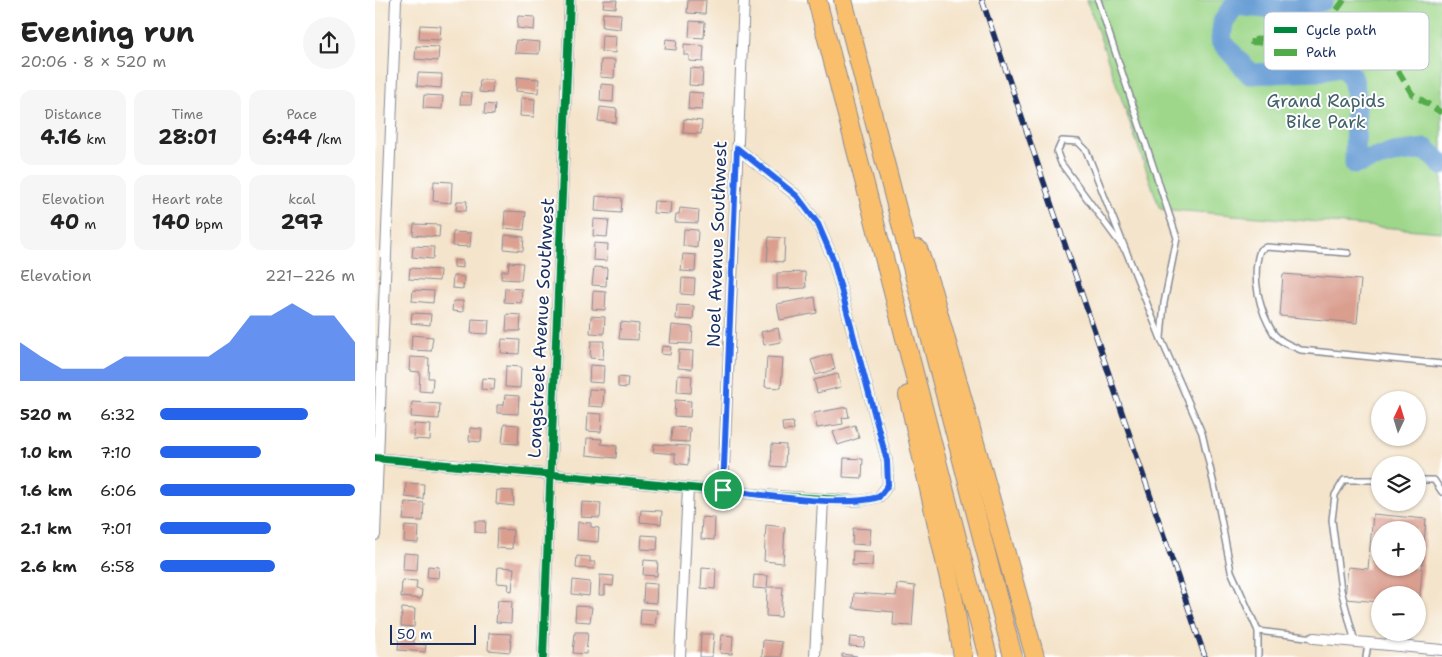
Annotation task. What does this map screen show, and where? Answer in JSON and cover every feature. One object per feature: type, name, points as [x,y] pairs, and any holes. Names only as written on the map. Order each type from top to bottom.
[{"type":"highway","points":[[817,0],[987,657]]},
{"type":"highway","points":[[843,0],[1013,657]]},
{"type":"highway","points":[[887,169],[932,290],[1035,657]]},
{"type":"highway","points":[[872,215],[917,438],[958,618],[963,657]]},
{"type":"street","points":[[375,535],[376,458],[396,0]]},
{"type":"street","name":"Longstreet Avenue Southwest","points":[[543,657],[549,474],[570,0]]},
{"type":"street","name":"Noel Avenue Southwest","points":[[723,490],[744,0]]},
{"type":"street","points":[[376,458],[823,500],[861,501],[879,497],[888,485],[887,461],[833,259],[818,224],[797,196],[737,148]]},
{"type":"street","points":[[680,657],[688,488]]},
{"type":"street","points":[[815,657],[823,500]]},
{"type":"street","points":[[1314,638],[1442,650]]},
{"type":"lane","points":[[1098,0],[1177,238],[1164,303],[1161,339]]},
{"type":"lane","points":[[1127,253],[1061,163],[1057,152],[1062,141],[1078,142],[1086,150],[1127,253],[1161,339],[1202,433],[1231,571],[1258,631],[1258,657]]},
{"type":"lane","points":[[1348,253],[1266,247],[1260,250],[1255,272],[1258,290],[1263,310],[1275,335],[1288,345],[1301,350],[1442,364]]},
{"type":"lane","points":[[1355,642],[1341,590],[1332,520],[1335,495],[1344,480],[1371,480]]},
{"type":"lane","points":[[1426,480],[1434,480],[1442,492]]},
{"type":"lane","points":[[1258,631],[1314,638]]},
{"type":"lane","points":[[1366,657],[1368,643]]},
{"type":"green space","name":"Grand Rapids Bike Park","points":[[1087,0],[1442,0],[1442,232],[1160,209]]},
{"type":"building","points":[[604,0],[617,0],[616,8],[603,7]]},
{"type":"building","points":[[688,0],[706,0],[705,14],[687,13]]},
{"type":"building","points":[[603,13],[621,14],[620,29],[602,27]]},
{"type":"building","points":[[518,16],[535,17],[534,30],[517,28]]},
{"type":"building","points":[[690,21],[705,22],[704,38],[689,37]]},
{"type":"building","points":[[420,25],[441,26],[440,40],[419,39]]},
{"type":"building","points":[[602,35],[616,36],[615,53],[601,52]]},
{"type":"building","points":[[666,39],[677,40],[676,50],[665,49]]},
{"type":"building","points":[[516,40],[540,42],[539,54],[515,53]]},
{"type":"building","points":[[684,44],[704,46],[703,62],[689,61],[689,55],[684,55]]},
{"type":"building","points":[[416,46],[439,47],[438,61],[415,59]]},
{"type":"building","points":[[601,60],[615,60],[614,78],[600,77]]},
{"type":"building","points":[[690,68],[703,69],[702,86],[689,85]]},
{"type":"building","points":[[418,73],[442,74],[441,88],[417,86]]},
{"type":"building","points":[[517,77],[539,79],[538,93],[516,91]]},
{"type":"building","points":[[480,80],[493,80],[492,93],[479,92]]},
{"type":"building","points":[[601,84],[614,85],[613,102],[600,101]]},
{"type":"building","points":[[461,92],[472,93],[471,104],[460,104]]},
{"type":"building","points":[[689,92],[703,93],[702,110],[688,109]]},
{"type":"building","points":[[424,95],[443,96],[442,109],[423,108]]},
{"type":"building","points":[[521,98],[535,99],[534,117],[520,116]]},
{"type":"building","points":[[485,104],[495,105],[494,115],[484,114]]},
{"type":"building","points":[[600,107],[617,109],[616,123],[598,121]]},
{"type":"building","points":[[684,119],[702,121],[701,134],[683,133]]},
{"type":"building","points":[[434,181],[452,182],[451,203],[433,201]]},
{"type":"building","points":[[596,196],[622,198],[621,213],[595,211]]},
{"type":"building","points":[[457,201],[467,201],[466,211],[456,210]]},
{"type":"building","points":[[654,201],[671,202],[670,214],[653,213]]},
{"type":"building","points":[[680,208],[699,210],[698,223],[675,222],[676,214],[679,214]]},
{"type":"building","points":[[505,211],[526,212],[524,230],[504,228]]},
{"type":"building","points":[[594,219],[609,220],[607,237],[593,236]]},
{"type":"building","points":[[414,224],[440,225],[439,237],[413,235]]},
{"type":"building","points":[[684,229],[698,230],[697,248],[683,246]]},
{"type":"building","points":[[453,232],[471,233],[470,247],[452,246]]},
{"type":"building","points":[[505,235],[524,237],[523,251],[504,249]]},
{"type":"building","points":[[769,237],[785,238],[784,262],[767,261]]},
{"type":"building","points":[[594,243],[608,244],[607,261],[593,260]]},
{"type":"building","points":[[413,246],[434,247],[433,259],[412,257]]},
{"type":"building","points":[[683,254],[696,255],[695,272],[681,271]]},
{"type":"building","points":[[454,260],[463,261],[463,268],[454,267]]},
{"type":"building","points":[[509,262],[523,263],[521,280],[501,279],[502,271],[508,271]]},
{"type":"building","points":[[594,267],[607,268],[606,286],[592,285]]},
{"type":"building","points":[[410,268],[440,270],[439,281],[409,279]]},
{"type":"building","points":[[805,272],[806,288],[777,289],[777,273]]},
{"type":"building","points":[[1283,274],[1361,280],[1357,323],[1280,316]]},
{"type":"building","points":[[453,276],[464,277],[463,289],[452,288]]},
{"type":"building","points":[[682,278],[695,279],[694,295],[681,294]]},
{"type":"building","points":[[505,288],[522,289],[521,303],[504,302]]},
{"type":"building","points":[[413,290],[434,291],[433,303],[412,301]]},
{"type":"building","points":[[593,291],[606,292],[605,310],[592,309]]},
{"type":"building","points":[[815,297],[817,313],[780,320],[777,304]]},
{"type":"building","points":[[453,301],[463,301],[463,312],[452,311]]},
{"type":"building","points":[[677,305],[694,306],[693,320],[676,319]]},
{"type":"building","points":[[412,313],[431,314],[430,325],[411,323]]},
{"type":"building","points":[[507,314],[521,315],[520,331],[506,331]]},
{"type":"building","points":[[591,316],[605,317],[604,334],[590,333]]},
{"type":"building","points":[[472,319],[489,320],[488,334],[471,333]]},
{"type":"building","points":[[621,322],[639,324],[638,340],[619,339]]},
{"type":"building","points":[[672,325],[693,327],[692,344],[670,343]]},
{"type":"building","points":[[778,328],[781,342],[764,345],[761,332]]},
{"type":"building","points":[[412,335],[433,337],[431,351],[411,350]]},
{"type":"building","points":[[502,339],[520,340],[519,354],[501,353]]},
{"type":"building","points":[[591,341],[604,341],[603,359],[590,358]]},
{"type":"building","points":[[662,346],[671,347],[670,355],[661,354]]},
{"type":"building","points":[[679,350],[693,351],[692,369],[678,368]]},
{"type":"building","points":[[831,354],[835,369],[816,375],[811,360]]},
{"type":"building","points":[[410,357],[429,358],[428,378],[433,378],[432,392],[419,391],[420,372],[409,371]]},
{"type":"building","points":[[767,357],[783,358],[781,388],[765,387]]},
{"type":"building","points":[[590,365],[604,366],[603,383],[589,382]]},
{"type":"building","points":[[506,366],[521,367],[520,388],[505,387]]},
{"type":"building","points":[[838,374],[841,387],[817,393],[814,380]]},
{"type":"building","points":[[678,375],[692,376],[691,393],[677,392]]},
{"type":"building","points":[[618,377],[628,378],[627,388],[618,387]]},
{"type":"building","points":[[482,378],[495,379],[494,390],[481,389]]},
{"type":"building","points":[[589,389],[604,390],[603,407],[588,406]]},
{"type":"building","points":[[505,395],[519,396],[518,414],[497,413],[497,405],[504,405]]},
{"type":"building","points":[[675,400],[691,401],[690,417],[674,416]]},
{"type":"building","points":[[412,402],[440,404],[439,419],[411,417]]},
{"type":"building","points":[[847,407],[849,417],[842,418],[843,424],[817,428],[814,413]]},
{"type":"building","points":[[588,413],[602,414],[601,432],[587,431]]},
{"type":"building","points":[[793,422],[794,430],[783,431],[782,423]]},
{"type":"building","points":[[414,424],[431,425],[430,440],[413,439]]},
{"type":"building","points":[[504,424],[519,425],[518,444],[502,443]]},
{"type":"building","points":[[855,425],[859,438],[838,445],[833,432]]},
{"type":"building","points":[[672,427],[690,428],[689,442],[671,441]]},
{"type":"building","points":[[470,428],[482,429],[481,442],[469,441]]},
{"type":"building","points":[[587,438],[602,439],[601,444],[617,446],[616,458],[586,455]]},
{"type":"building","points":[[654,444],[689,446],[688,465],[675,463],[675,454],[653,452]]},
{"type":"building","points":[[772,444],[786,445],[785,467],[771,466]]},
{"type":"building","points":[[844,458],[863,459],[862,478],[843,477]]},
{"type":"building","points":[[406,483],[424,484],[423,499],[405,497]]},
{"type":"building","points":[[497,490],[513,491],[514,506],[496,504]]},
{"type":"building","points":[[405,502],[424,503],[423,521],[403,520]]},
{"type":"building","points":[[582,502],[601,503],[600,518],[581,517]]},
{"type":"building","points":[[641,510],[662,511],[661,524],[640,522]]},
{"type":"building","points":[[1373,514],[1426,519],[1426,521],[1372,521]]},
{"type":"building","points":[[702,517],[715,518],[714,540],[701,539]]},
{"type":"building","points":[[475,521],[486,521],[485,533],[475,532]]},
{"type":"building","points":[[578,522],[591,523],[591,527],[599,528],[598,542],[577,540]]},
{"type":"building","points":[[766,525],[785,527],[783,563],[764,561]]},
{"type":"building","points":[[405,526],[419,527],[418,543],[404,542]]},
{"type":"building","points":[[853,528],[871,529],[869,545],[852,544]]},
{"type":"building","points":[[497,529],[513,530],[512,549],[496,548]]},
{"type":"building","points":[[642,535],[658,536],[657,550],[641,549]]},
{"type":"building","points":[[1371,536],[1371,576],[1421,576],[1421,586],[1371,586],[1371,601],[1345,599],[1348,567],[1368,569]]},
{"type":"building","points":[[853,551],[873,552],[872,566],[852,565]]},
{"type":"building","points":[[404,553],[418,554],[417,571],[403,570]]},
{"type":"building","points":[[577,556],[590,557],[590,562],[595,562],[594,569],[576,568]]},
{"type":"building","points":[[644,560],[658,561],[657,576],[643,575]]},
{"type":"building","points":[[428,566],[439,567],[438,578],[427,577]]},
{"type":"building","points":[[498,567],[514,568],[512,591],[508,590],[509,584],[497,583]]},
{"type":"building","points":[[702,568],[716,569],[715,589],[701,588]]},
{"type":"building","points":[[600,575],[614,576],[613,586],[605,585],[605,595],[599,595]]},
{"type":"building","points":[[754,575],[768,576],[767,587],[783,587],[781,617],[766,616],[767,589],[753,588]]},
{"type":"building","points":[[402,580],[417,581],[416,589],[422,590],[421,599],[401,597]]},
{"type":"building","points":[[573,580],[590,582],[589,596],[572,594]]},
{"type":"building","points":[[644,583],[657,584],[656,603],[643,602]]},
{"type":"building","points":[[897,584],[915,586],[912,626],[893,625],[894,612],[853,608],[854,593],[896,596]]},
{"type":"building","points":[[498,600],[512,601],[511,623],[496,622]]},
{"type":"building","points":[[576,606],[592,607],[590,622],[575,621]]},
{"type":"building","points":[[402,608],[415,609],[414,627],[401,626]]},
{"type":"building","points":[[641,609],[657,610],[655,626],[640,625]]},
{"type":"building","points":[[575,632],[588,632],[586,654],[573,653]]},
{"type":"building","points":[[489,633],[511,634],[510,652],[488,650]]},
{"type":"building","points":[[701,634],[714,634],[712,657],[700,657]]},
{"type":"building","points":[[399,635],[414,636],[414,644],[426,645],[425,652],[398,650]]},
{"type":"building","points":[[722,635],[733,636],[732,654],[720,653]]},
{"type":"building","points":[[850,637],[865,638],[864,647],[849,646]]},
{"type":"building","points":[[763,640],[782,642],[781,657],[762,657]]},
{"type":"building","points":[[842,654],[857,656],[857,657],[842,657]]},
{"type":"waterway","points":[[1323,0],[1294,11],[1235,5],[1223,22],[1221,41],[1250,74],[1325,70]]},
{"type":"waterway","points":[[1346,70],[1353,79],[1356,97],[1355,164],[1393,153],[1426,149],[1442,165]]},
{"type":"railway","points":[[982,0],[1205,657]]},
{"type":"marked path","points":[[1336,12],[1344,0]]},
{"type":"marked path","points":[[1264,37],[1249,42],[1264,43]]},
{"type":"marked path","points":[[1398,70],[1412,94],[1442,113]]},
{"type":"cycle path","points":[[543,657],[570,0]]},
{"type":"cycle path","points":[[375,458],[775,496],[860,501],[879,497],[888,485],[887,461],[833,259],[818,224],[797,196],[737,148]]},
{"type":"route","points":[[737,148],[797,196],[818,224],[833,259],[887,461],[889,477],[888,485],[879,497],[861,501],[823,500],[723,490],[737,148]]}]
